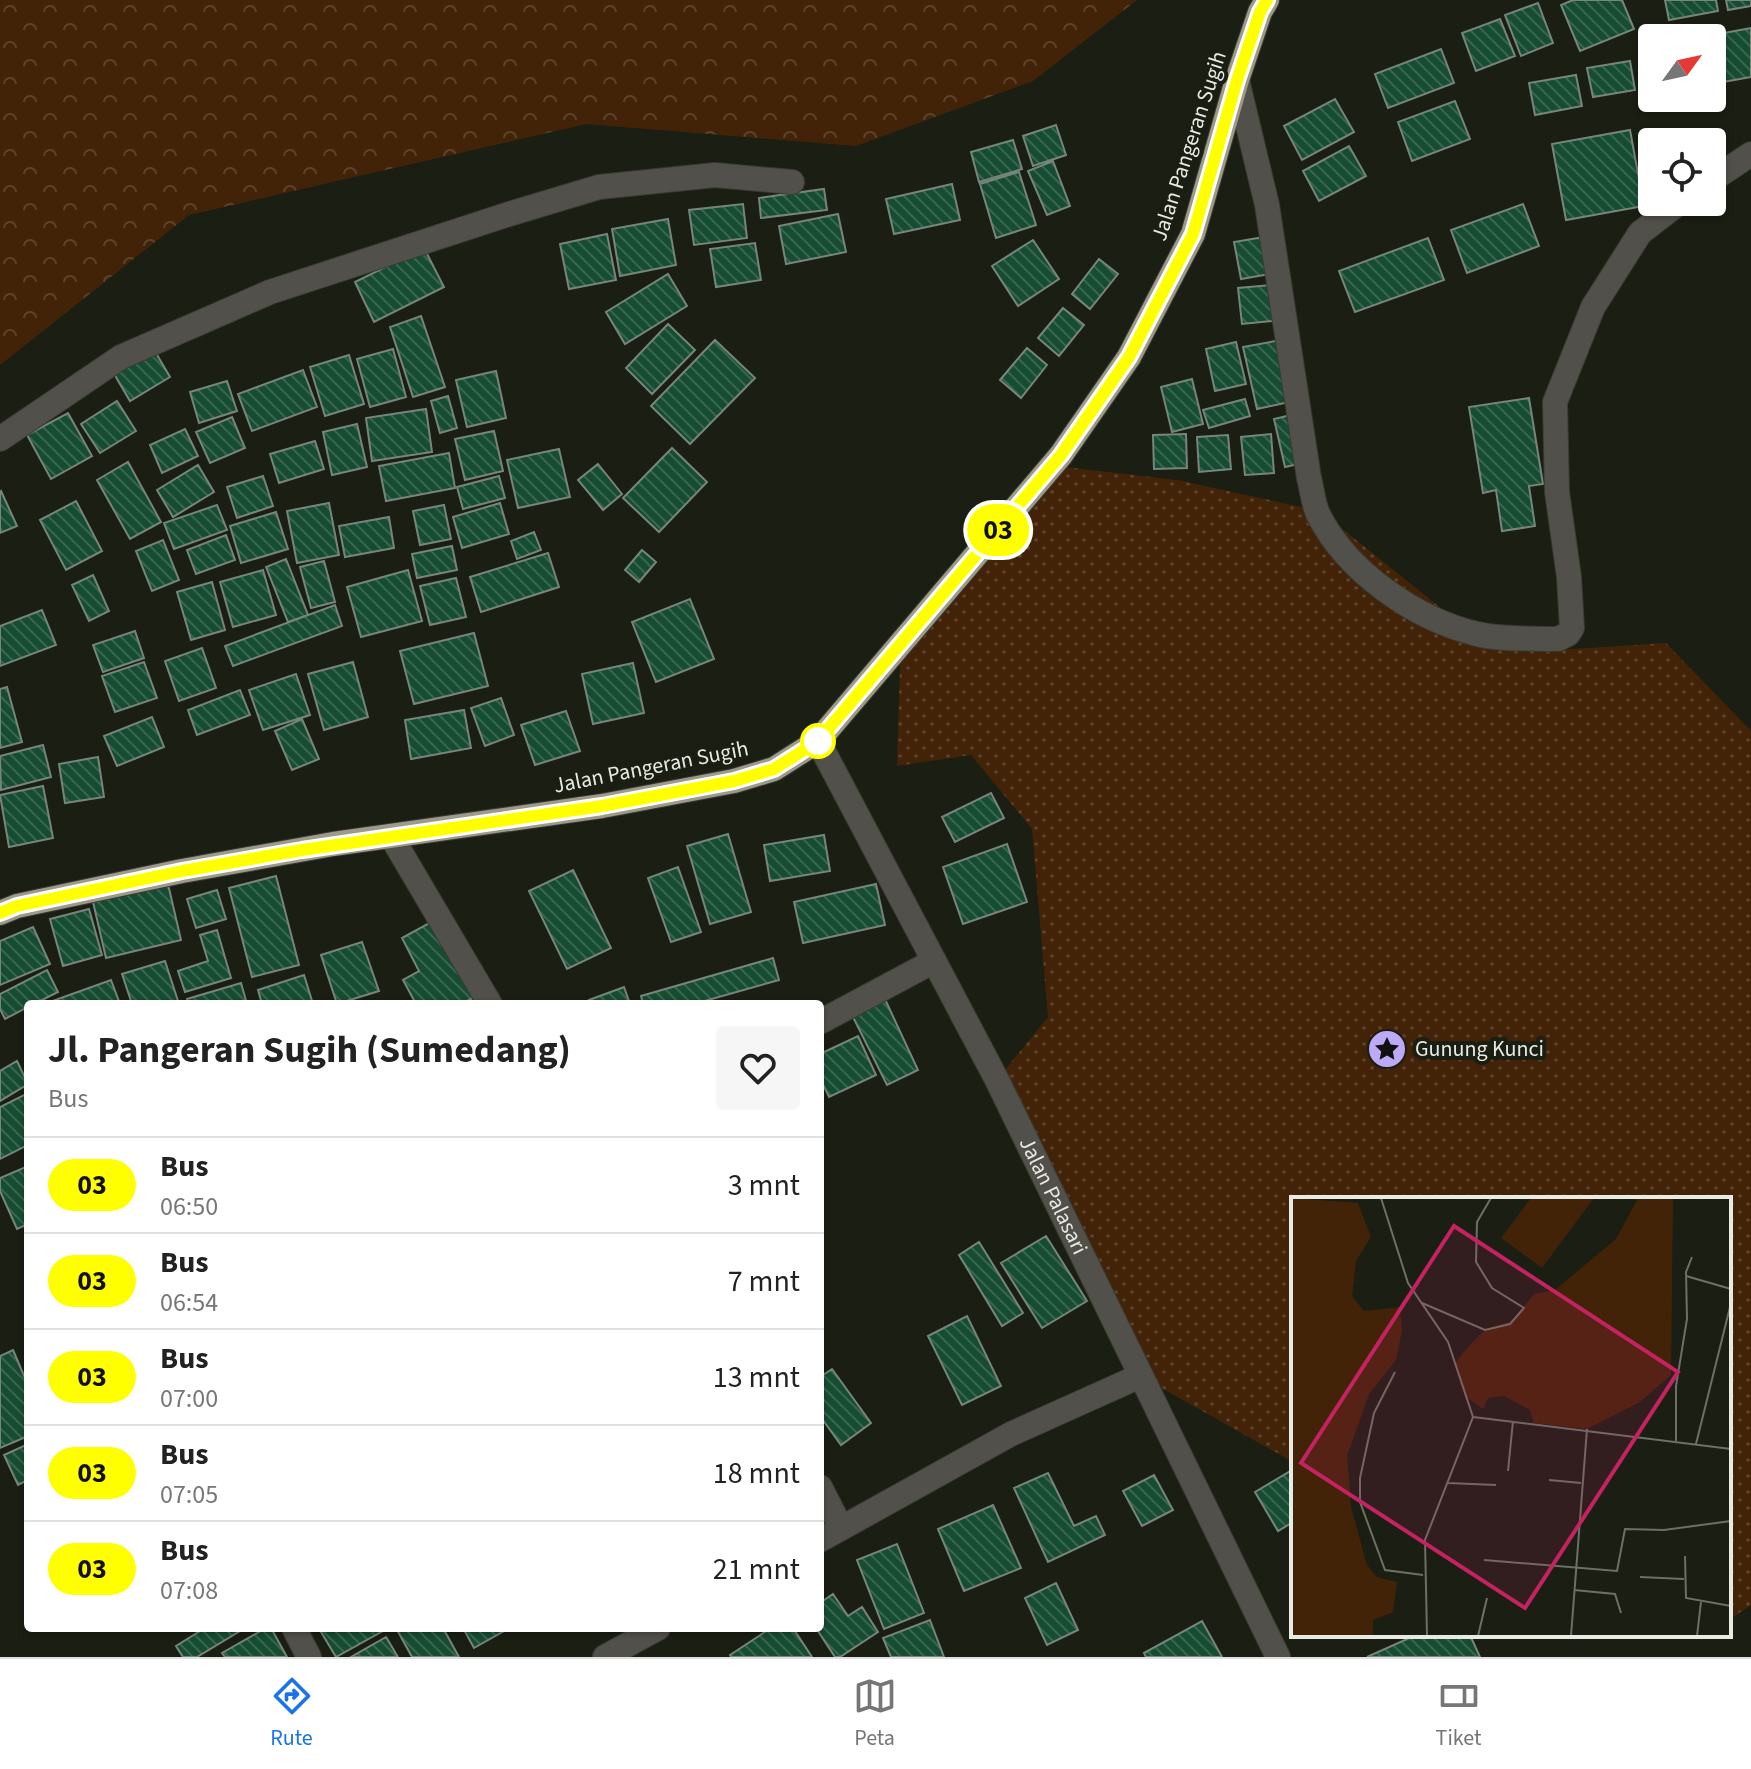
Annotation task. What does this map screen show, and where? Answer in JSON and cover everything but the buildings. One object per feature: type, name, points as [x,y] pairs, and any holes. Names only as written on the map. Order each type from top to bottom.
[{"type":"highway","name":"Jalan Pangeran Sugih","points":[[0,913],[17,906],[182,871],[391,836],[602,806],[734,781],[774,769],[818,741],[1061,455],[1129,357],[1193,234],[1237,80],[1267,0]]},
{"type":"street","points":[[1237,80],[1267,205],[1309,478],[1317,512],[1344,555],[1373,581],[1432,620],[1480,635],[1558,639],[1572,628],[1569,577],[1557,492],[1555,402],[1593,307],[1640,233],[1662,216]]},
{"type":"street","points":[[1726,171],[1751,154]]},
{"type":"street","points":[[0,439],[121,357],[270,292],[506,215],[599,187],[715,175],[792,182]]},
{"type":"street","name":"Jalan Palasari","points":[[818,741],[997,1080],[1278,1657]]},
{"type":"street","points":[[391,836],[488,1000]]},
{"type":"street","points":[[824,1020],[934,961]]},
{"type":"street","points":[[824,1506],[830,1534],[1011,1434],[1140,1376]]},
{"type":"street","points":[[296,1632],[309,1657]]},
{"type":"street","points":[[605,1657],[651,1632]]},
{"type":"green space","points":[[0,0],[1137,0],[1033,81],[856,146],[586,124],[189,215],[0,365]]},
{"type":"green space","name":"Gunung Kunci","points":[[1039,464],[1177,480],[1320,511],[1452,617],[1557,650],[1666,643],[1751,731],[1751,1605],[1731,1619],[1731,1197],[1291,1197],[1291,1461],[1140,1376],[997,1080],[1048,1017],[1032,829],[971,755],[897,766],[901,628]]},
{"type":"bus line","name":"03","points":[[0,913],[17,906],[182,871],[333,844],[602,806],[734,781],[774,769],[818,741],[1061,455],[1129,357],[1193,234],[1237,80],[1267,0]]},
{"type":"place","name":"Gunung Kunci","points":[[1387,1049]]}]
